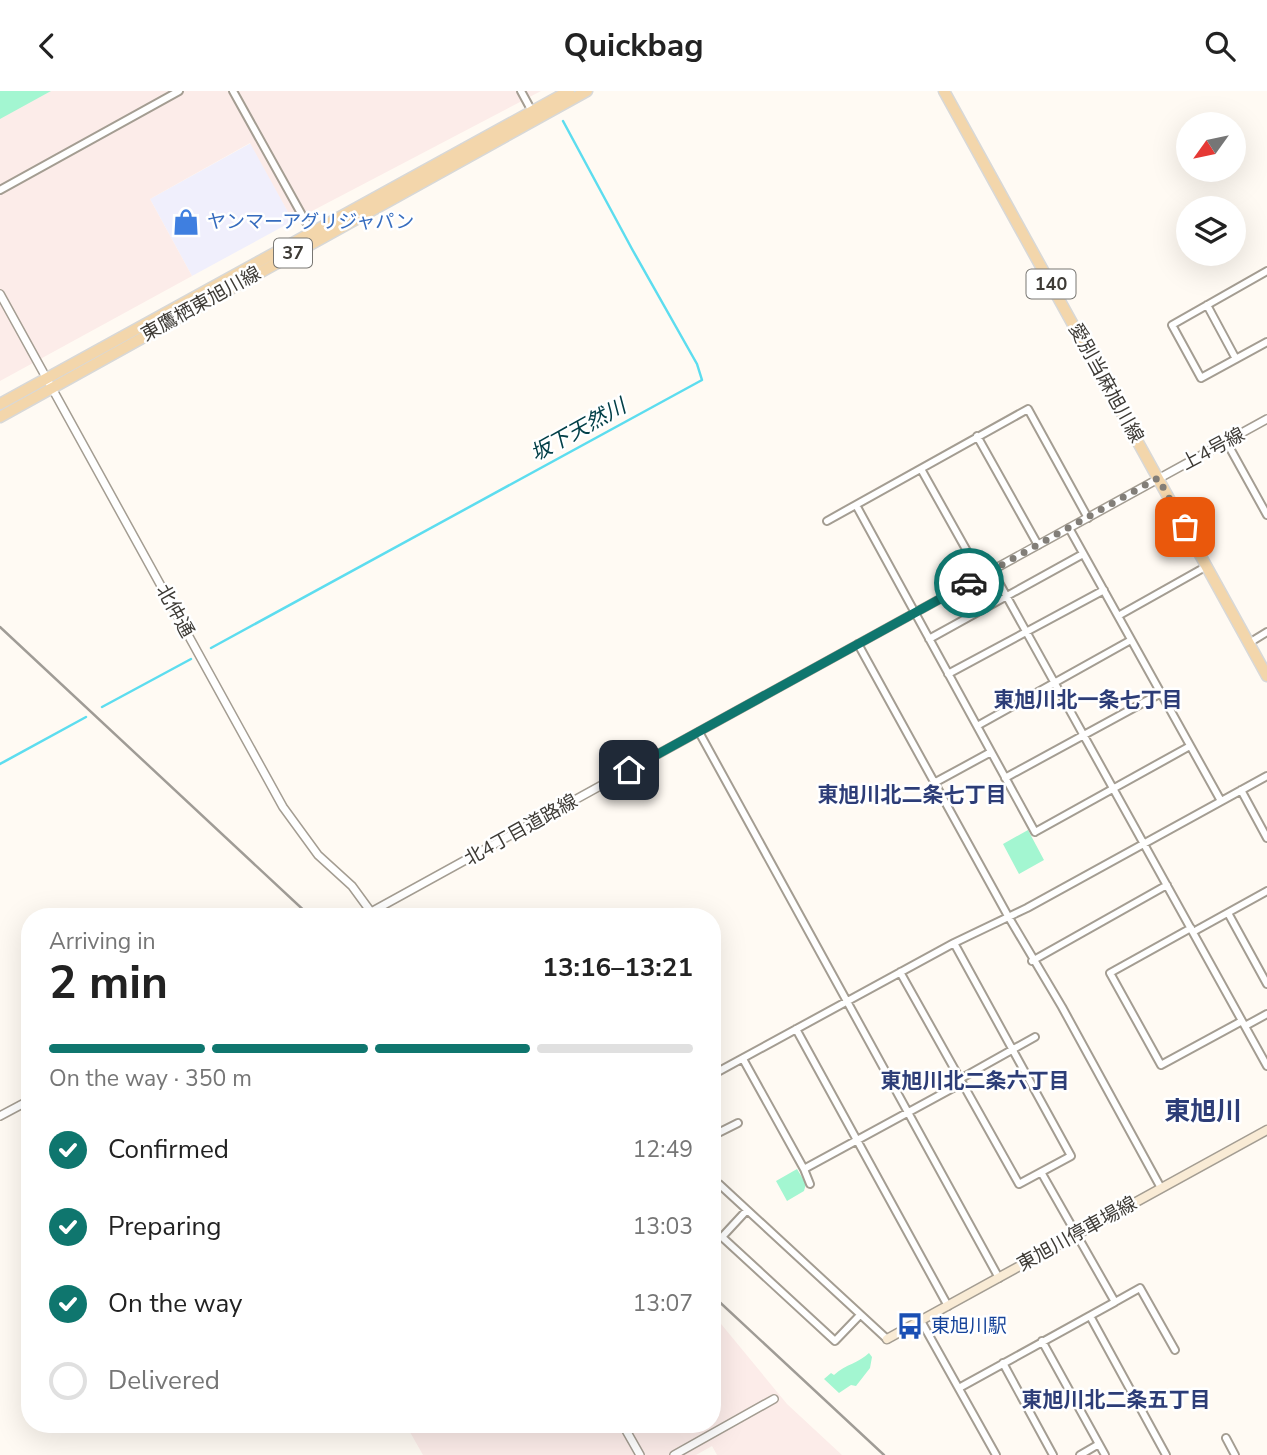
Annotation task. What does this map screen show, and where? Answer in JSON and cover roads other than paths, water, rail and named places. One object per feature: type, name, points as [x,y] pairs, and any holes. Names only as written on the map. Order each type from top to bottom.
[{"type":"main road","name":"東鷹栖東旭川線","points":[[534,115],[569,91]]},
{"type":"main road","name":"東鷹栖東旭川線","points":[[0,404],[49,383],[534,115],[587,91]]},
{"type":"main road","name":"愛別当麻旭川線","points":[[944,91],[1267,676]]},
{"type":"main road","name":"東鷹栖東旭川線","points":[[0,417],[49,383]]},
{"type":"main road","name":"東旭川停車場線","points":[[887,1339],[1267,1129]]},
{"type":"street","points":[[0,190],[179,91]]},
{"type":"street","points":[[233,91],[314,237]]},
{"type":"street","points":[[521,91],[534,115]]},
{"type":"street","points":[[1266,274],[1172,325],[1201,378],[1267,342]]},
{"type":"street","name":"北仲通","points":[[0,294],[283,807],[318,855],[352,886],[368,908]]},
{"type":"street","points":[[1207,305],[1237,359]]},
{"type":"street","points":[[827,521],[1028,409],[1088,518]]},
{"type":"street","name":"上4号線","points":[[1158,478],[1267,419]]},
{"type":"street","points":[[977,436],[1038,545]]},
{"type":"street","points":[[1226,442],[1267,515]]},
{"type":"street","points":[[921,468],[981,576]]},
{"type":"street","name":"北4丁目道路線","points":[[378,908],[1158,478]]},
{"type":"street","points":[[1259,502],[1267,497]]},
{"type":"street","points":[[856,505],[1035,832],[1190,746]]},
{"type":"street","points":[[1069,528],[1221,801]]},
{"type":"street","points":[[929,639],[1083,554]]},
{"type":"street","points":[[1118,616],[1207,566]]},
{"type":"street","points":[[992,570],[1267,1066]]},
{"type":"street","points":[[948,674],[1104,590]]},
{"type":"street","points":[[1249,643],[1267,632]]},
{"type":"street","points":[[977,726],[1132,640]]},
{"type":"street","points":[[858,644],[1032,961],[1062,1007],[1161,1188]]},
{"type":"street","points":[[1005,778],[1161,693]]},
{"type":"street","points":[[699,732],[999,1277]]},
{"type":"street","points":[[934,783],[991,752]]},
{"type":"street","points":[[721,1070],[1267,776]]},
{"type":"street","points":[[1241,790],[1267,838]]},
{"type":"street","points":[[1032,961],[1167,885]]},
{"type":"street","points":[[1267,891],[1110,973],[1160,1065],[1267,1014]]},
{"type":"street","points":[[1228,913],[1267,984]]},
{"type":"street","points":[[900,972],[1018,1184],[1041,1173],[1071,1156],[954,943]]},
{"type":"street","points":[[796,1030],[948,1306]]},
{"type":"street","points":[[804,1169],[1035,1037]]},
{"type":"street","points":[[743,1059],[810,1184]]},
{"type":"street","points":[[0,1116],[21,1105]]},
{"type":"street","points":[[721,1132],[738,1123]]},
{"type":"street","points":[[1041,1173],[1115,1302]]},
{"type":"street","points":[[721,1186],[887,1339]]},
{"type":"street","points":[[747,1210],[722,1237],[835,1342],[860,1315]]},
{"type":"street","points":[[959,1388],[1140,1289],[1175,1350]]},
{"type":"street","points":[[1090,1316],[1166,1455]]},
{"type":"street","points":[[921,1321],[996,1455]]},
{"type":"street","points":[[1042,1341],[1105,1455]]},
{"type":"street","points":[[1003,1363],[1053,1455]]},
{"type":"street","points":[[721,1429],[774,1399]]},
{"type":"street","points":[[628,1433],[640,1455]]},
{"type":"street","points":[[674,1455],[713,1433]]},
{"type":"street","points":[[1226,1439],[1235,1455]]},
{"type":"street","points":[[1080,1455],[1099,1444]]},
{"type":"waterway","name":"坂下天然川","points":[[211,648],[702,380],[697,364],[563,121]]},
{"type":"waterway","name":"坂下天然川","points":[[102,707],[191,659]]},
{"type":"waterway","name":"坂下天然川","points":[[0,764],[86,717]]},
{"type":"railway","points":[[0,627],[301,908]]},
{"type":"railway","points":[[721,1303],[884,1455]]},
{"type":"place","name":"ヤンマーアグリジャパン","points":[[186,222]]},
{"type":"place","name":"東旭川駅","points":[[910,1326]]},
{"type":"district","name":"東旭川北一条七丁目","points":[[1088,700]]},
{"type":"district","name":"東旭川北二条七丁目","points":[[912,795]]},
{"type":"district","name":"東旭川北二条六丁目","points":[[975,1081]]},
{"type":"district","name":"東旭川","points":[[1203,1111]]},
{"type":"district","name":"東旭川北二条五丁目","points":[[1116,1400]]}]
